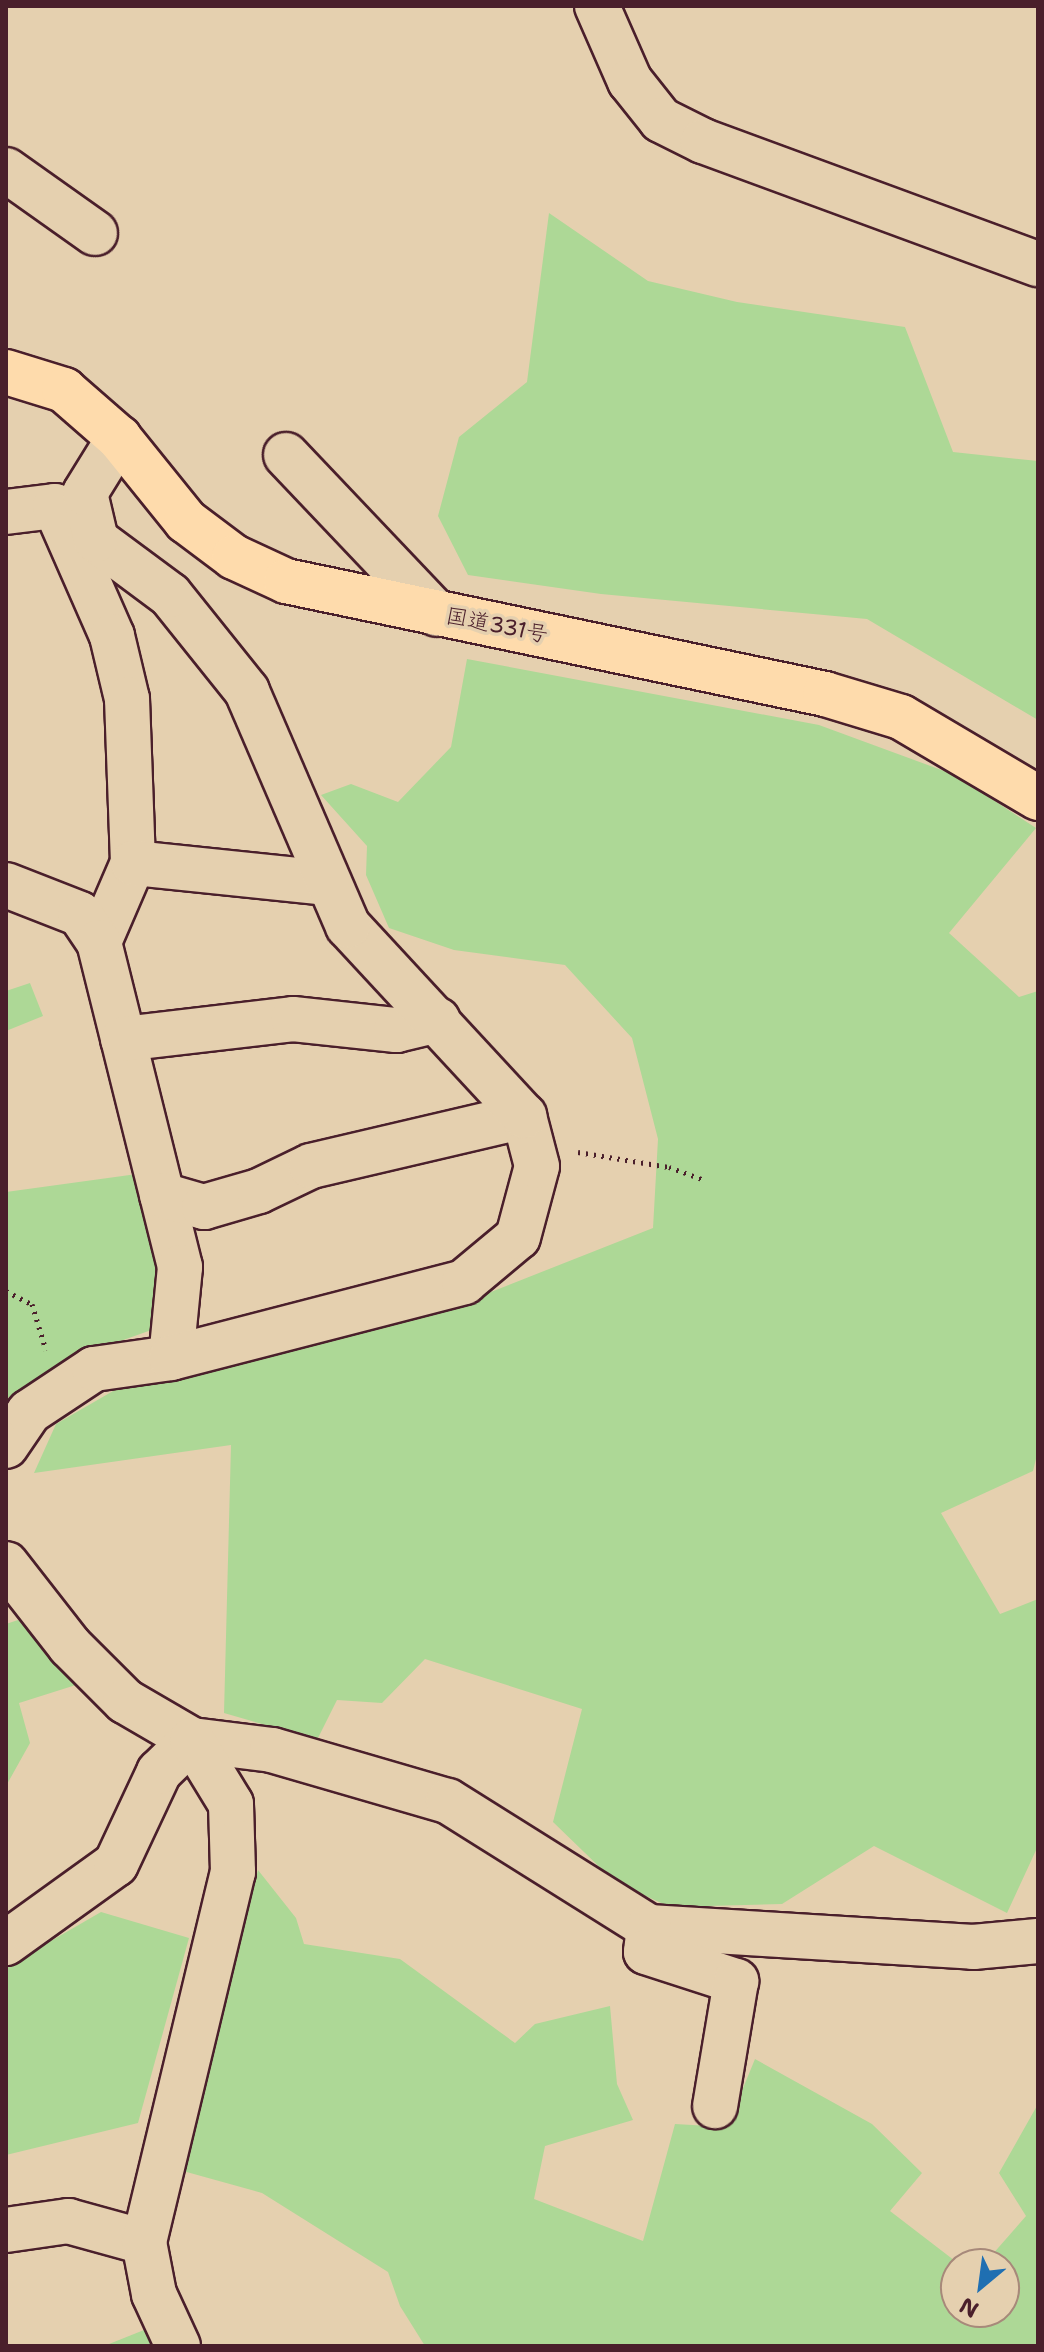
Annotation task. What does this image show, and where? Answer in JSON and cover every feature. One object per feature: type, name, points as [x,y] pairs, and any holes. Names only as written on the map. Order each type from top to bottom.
[{"type":"highway","name":"国道331号","points":[[6,372],[64,390],[119,438],[186,521],[234,557],[286,581],[825,694],[901,717],[1038,798]]},
{"type":"street","points":[[597,6],[630,81],[661,120],[703,141],[1038,264]]},
{"type":"street","points":[[6,170],[95,233]]},
{"type":"street","points":[[6,1446],[29,1412],[94,1369],[171,1358],[464,1282],[518,1237],[537,1166],[527,1128],[438,1020],[348,926],[247,691],[170,595],[96,540],[85,493],[119,438]]},
{"type":"street","points":[[286,455],[437,614]]},
{"type":"street","points":[[6,512],[55,506],[112,636],[127,699],[133,863],[99,942]]},
{"type":"street","points":[[133,863],[328,883]]},
{"type":"street","points":[[6,885],[80,914],[99,942],[180,1267],[171,1358]]},
{"type":"street","points":[[123,1039],[293,1019],[396,1030],[438,1020]]},
{"type":"street","points":[[162,1195],[204,1207],[259,1191],[311,1166],[527,1128]]},
{"type":"street","points":[[6,1564],[70,1646],[125,1701],[192,1740],[272,1750],[448,1801],[649,1927],[973,1947],[1038,1941]]},
{"type":"street","points":[[6,1943],[116,1864],[159,1772],[192,1740]]},
{"type":"street","points":[[178,2346],[154,2294],[144,2242],[233,1872],[231,1804],[192,1740]]},
{"type":"street","points":[[649,1927],[646,1952],[736,1981],[715,2106]]},
{"type":"street","points":[[6,2230],[68,2221],[144,2242]]},
{"type":"path","points":[[527,1128],[611,1160],[669,1167],[705,1180]]},
{"type":"path","points":[[6,1291],[32,1304],[59,1393]]},
{"type":"green space","points":[[549,213],[648,281],[737,302],[905,327],[953,452],[1038,461],[1038,720],[867,619],[601,594],[468,575],[438,516],[459,437],[527,382]]},
{"type":"green space","points":[[467,659],[819,725],[955,775],[1036,828],[949,933],[1019,997],[1038,991],[1038,1451],[1033,1471],[941,1513],[1000,1614],[1038,1599],[1038,1846],[1007,1913],[874,1846],[782,1904],[670,1907],[615,1882],[553,1822],[582,1709],[425,1659],[382,1703],[337,1700],[317,1740],[224,1713],[231,1445],[34,1473],[56,1424],[139,1376],[468,1301],[653,1228],[658,1139],[632,1038],[565,965],[454,950],[389,928],[366,875],[367,846],[321,795],[351,784],[398,802],[451,747]]},
{"type":"green space","points":[[30,983],[43,1016],[6,1031],[6,991]]},
{"type":"green space","points":[[137,1174],[161,1279],[157,1328],[70,1359],[6,1399],[6,1192]]},
{"type":"green space","points":[[18,1620],[79,1684],[19,1703],[30,1743],[6,1786],[6,1624]]},
{"type":"green space","points":[[258,1870],[296,1918],[304,1944],[400,1959],[515,2043],[535,2024],[610,2006],[617,2084],[633,2120],[545,2146],[534,2199],[643,2241],[675,2124],[727,2127],[755,2059],[872,2124],[922,2173],[890,2211],[940,2249],[940,2328],[1020,2328],[1020,2248],[998,2248],[1026,2216],[999,2173],[1038,2104],[1038,2346],[425,2346],[400,2306],[388,2272],[262,2193],[183,2171]]},
{"type":"green space","points":[[101,1912],[189,1938],[138,2123],[6,2155],[6,1967]]},
{"type":"green space","points":[[149,2328],[158,2346],[104,2346]]}]
